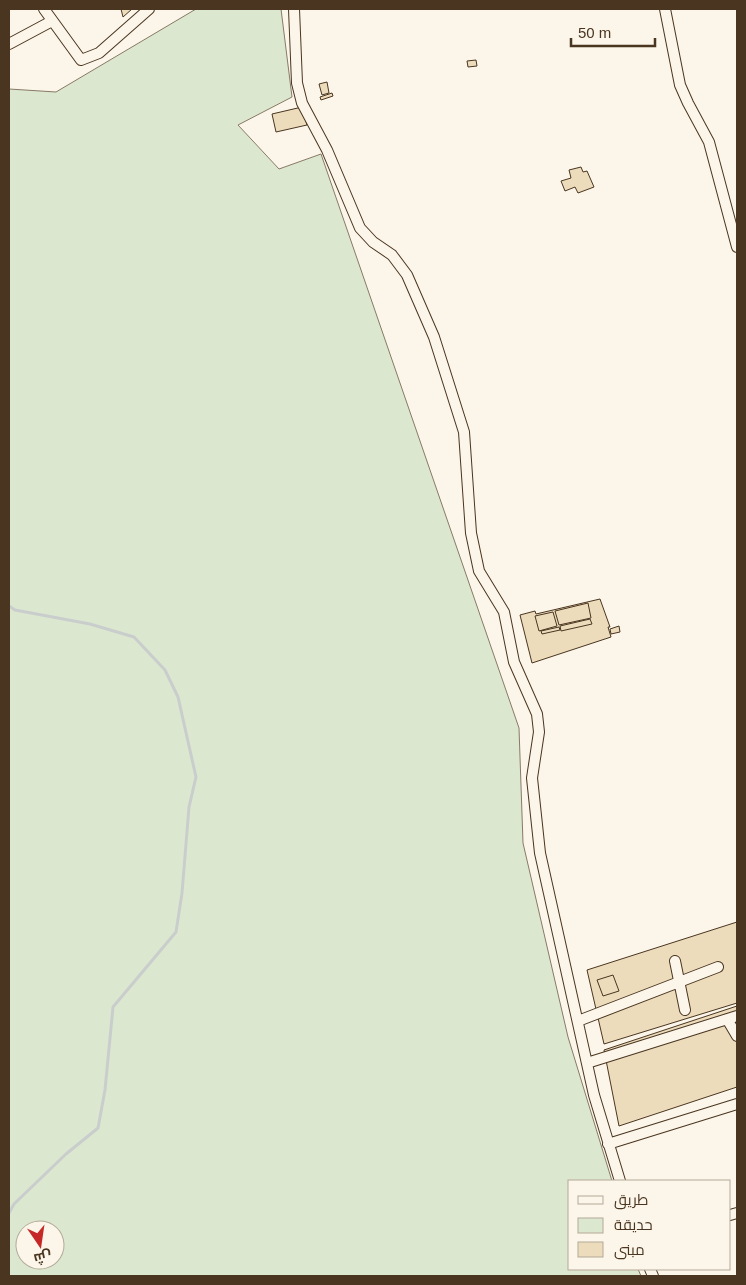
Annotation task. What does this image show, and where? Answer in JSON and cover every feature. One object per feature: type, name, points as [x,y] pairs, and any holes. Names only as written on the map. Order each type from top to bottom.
[{"type":"street","points":[[44,9],[81,60],[99,53],[149,9]]},
{"type":"street","points":[[294,9],[297,83],[302,103],[327,150],[360,228],[373,242],[392,256],[407,275],[434,337],[464,432],[471,533],[479,571],[504,612],[516,667],[537,714],[538,732],[532,778],[535,821],[540,854],[587,1063],[608,1144],[620,1180]]},
{"type":"street","points":[[665,9],[680,85],[709,142],[737,247]]},
{"type":"street","points":[[9,44],[52,21]]},
{"type":"street","points":[[675,961],[685,1010]]},
{"type":"street","points":[[578,1021],[679,984],[718,967]]},
{"type":"street","points":[[587,1063],[737,1016]]},
{"type":"street","points":[[726,1020],[737,1036]]},
{"type":"street","points":[[608,1144],[737,1104]]},
{"type":"green space","points":[[196,9],[281,9],[292,97],[238,125],[279,169],[321,154],[519,728],[523,843],[568,1037],[612,1180],[568,1180],[568,1270],[638,1270],[641,1276],[9,1276],[9,89],[56,92]]},
{"type":"building","points":[[121,9],[132,9],[123,17]]},
{"type":"building","points":[[476,60],[477,66],[468,67],[467,61]]},
{"type":"building","points":[[327,82],[329,93],[322,95],[319,84]]},
{"type":"building","points":[[332,93],[333,96],[321,100],[320,97]]},
{"type":"building","points":[[302,107],[307,125],[276,132],[272,114]]},
{"type":"building","points":[[581,167],[583,172],[587,171],[594,187],[578,193],[575,187],[565,191],[561,181],[571,178],[569,170]]},
{"type":"building","points":[[600,599],[610,627],[608,627],[611,637],[532,663],[520,615],[535,611],[536,614]]},
{"type":"building","points":[[588,603],[591,618],[559,625],[555,611]]},
{"type":"building","points":[[553,612],[557,626],[539,631],[535,616]]},
{"type":"building","points":[[590,619],[592,624],[561,631],[560,626]]},
{"type":"building","points":[[619,626],[620,632],[611,634],[610,629]]},
{"type":"building","points":[[559,627],[560,630],[542,634],[541,631]]},
{"type":"building","points":[[737,922],[737,1003],[604,1044],[587,970]]},
{"type":"building","points":[[613,975],[619,991],[603,996],[597,980]]},
{"type":"building","points":[[737,1006],[737,1087],[619,1126],[604,1050]]},
{"type":"waterway","points":[[9,606],[15,610],[90,624],[134,637],[165,670],[178,697],[196,777],[189,807],[182,893],[176,932],[113,1007],[105,1090],[98,1128],[66,1154],[14,1204],[9,1213]]}]
